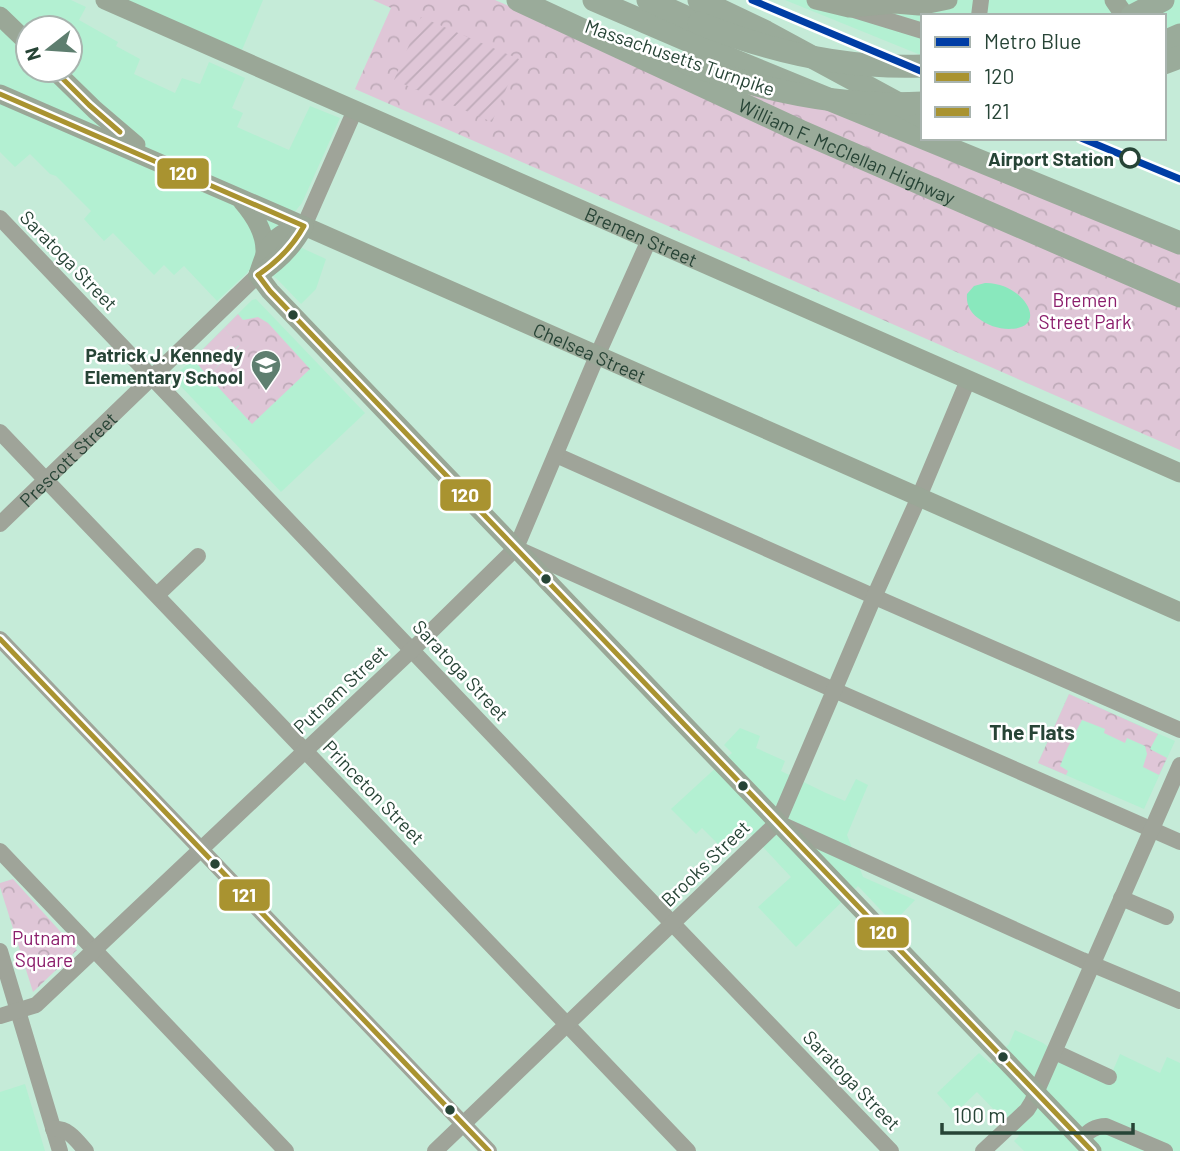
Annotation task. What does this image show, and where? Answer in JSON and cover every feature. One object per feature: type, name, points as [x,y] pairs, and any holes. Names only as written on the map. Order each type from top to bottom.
[{"type":"highway","name":"William F. McClellan Highway","points":[[594,0],[921,137]]},
{"type":"highway","name":"Massachusetts Turnpike","points":[[648,0],[699,11],[761,46],[862,65],[921,66]]},
{"type":"highway","points":[[1136,14],[1163,0]]},
{"type":"highway","name":"Massachusetts Turnpike","points":[[521,1],[685,70],[818,98],[864,104],[921,103]]},
{"type":"highway","points":[[699,11],[766,32],[921,116]]},
{"type":"highway","name":"William F. McClellan Highway","points":[[685,70],[800,131],[1180,296]]},
{"type":"highway","name":"William F. McClellan Highway","points":[[928,140],[1180,243]]},
{"type":"highway","points":[[965,140],[1112,210],[1146,230]]},
{"type":"main road","name":"Bremen Street","points":[[105,0],[1180,473]]},
{"type":"main road","points":[[816,0],[849,8],[898,2],[919,6],[948,0]]},
{"type":"main road","points":[[0,16],[14,30]]},
{"type":"main road","points":[[68,84],[155,162]]},
{"type":"main road","name":"Chelsea Street","points":[[0,94],[1180,612]]},
{"type":"main road","points":[[239,198],[260,228],[265,242],[265,253]]},
{"type":"main road","points":[[265,253],[285,233],[304,226]]},
{"type":"main road","name":"Prescott Street","points":[[258,275],[290,247],[304,226]]},
{"type":"main road","name":"Prescott Street","points":[[258,275],[265,253]]},
{"type":"main road","points":[[258,275],[279,301],[1086,1145]]},
{"type":"street","points":[[849,8],[921,30]]},
{"type":"street","name":"Prescott Street","points":[[304,226],[355,110]]},
{"type":"street","name":"Saratoga Street","points":[[0,218],[671,924],[891,1151]]},
{"type":"street","name":"Putnam Street","points":[[0,1016],[36,1005],[412,650],[516,548],[649,240]]},
{"type":"street","name":"Prescott Street","points":[[0,524],[258,275]]},
{"type":"street","name":"Brooks Street","points":[[435,1151],[778,822],[968,380]]},
{"type":"street","name":"Princeton Street","points":[[0,432],[688,1151]]},
{"type":"street","points":[[556,455],[1180,730]]},
{"type":"street","points":[[516,548],[1180,842]]},
{"type":"street","points":[[156,595],[198,556]]},
{"type":"street","points":[[0,639],[489,1151]]},
{"type":"street","points":[[983,1151],[1027,1110],[1036,1093],[1180,765]]},
{"type":"street","points":[[778,822],[1082,960],[1180,1001]]},
{"type":"street","points":[[0,851],[286,1151]]},
{"type":"street","points":[[1121,898],[1166,917]]},
{"type":"street","points":[[0,951],[60,1151]]},
{"type":"street","points":[[1055,1052],[1109,1077]]},
{"type":"street","points":[[1086,1145],[1090,1130],[1106,1126],[1165,1151]]},
{"type":"street","points":[[53,1129],[66,1131],[86,1151]]},
{"type":"shaded area","points":[[0,0],[71,0],[86,7],[82,14],[14,14],[14,84],[84,84],[84,23],[118,42],[116,46],[140,59],[134,74],[175,93],[182,78],[200,84],[209,62],[245,78],[232,108],[243,113],[237,127],[289,150],[310,106],[340,118],[302,203],[279,231],[304,249],[326,259],[316,289],[301,304],[256,261],[217,301],[184,266],[174,275],[164,265],[154,275],[113,233],[104,241],[84,219],[91,211],[30,154],[15,167],[0,152]]},
{"type":"shaded area","points":[[126,0],[263,0],[242,50]]},
{"type":"shaded area","points":[[785,0],[1180,0],[1180,60],[1166,57],[1166,14],[921,14],[921,55]]},
{"type":"shaded area","points":[[985,283],[999,285],[1021,297],[1030,314],[1028,322],[1022,327],[1005,329],[989,325],[975,316],[968,304],[967,294],[974,286]]},
{"type":"shaded area","name":"Patrick J. Kennedy Elementary School","points":[[256,299],[365,413],[281,492],[173,378]]},
{"type":"shaded area","points":[[1069,694],[1175,741],[1144,809],[1038,763]]},
{"type":"shaded area","points":[[740,728],[760,736],[756,748],[785,761],[781,771],[826,793],[845,801],[856,779],[868,785],[847,835],[863,877],[915,900],[893,923],[858,886],[796,947],[758,907],[791,877],[749,832],[727,853],[702,828],[696,834],[671,809],[732,753],[724,745]]},
{"type":"shaded area","points":[[1015,1030],[1043,1043],[1066,1060],[1109,1080],[1120,1054],[1160,1073],[1167,1057],[1180,1063],[1180,1151],[1024,1151],[1014,1141],[1019,1136],[977,1092],[955,1113],[937,1093],[979,1053],[991,1064],[1009,1044]]},
{"type":"shaded area","points":[[25,1084],[45,1151],[0,1151],[0,1092]]},
{"type":"green space","name":"Bremen Street Park","points":[[373,0],[495,0],[679,81],[693,51],[1180,252],[1180,450],[355,89],[391,8]]},
{"type":"green space","points":[[421,17],[519,59],[492,122],[394,80]]},
{"type":"green space","points":[[238,314],[243,320],[258,317],[268,323],[310,369],[252,424],[208,376],[239,346],[224,328]]},
{"type":"green space","points":[[224,328],[239,345],[208,376],[193,359]]},
{"type":"green space","points":[[1069,694],[1158,734],[1150,749],[1167,758],[1159,775],[1143,767],[1147,754],[1145,746],[1127,738],[1125,743],[1104,733],[1105,729],[1082,720],[1060,766],[1068,771],[1066,775],[1038,763]]},
{"type":"green space","name":"Putnam Square","points":[[13,879],[77,950],[33,992],[0,887],[0,883]]},
{"type":"metro line","name":"Blue","points":[[752,0],[921,71]]},
{"type":"metro line","name":"Blue","points":[[1086,140],[1180,179]]},
{"type":"transit line","name":"120","points":[[68,84],[120,132]]},
{"type":"transit line","name":"120","points":[[0,94],[304,226],[284,253],[258,275]]},
{"type":"transit line","name":"120","points":[[258,275],[270,291],[1092,1151]]},
{"type":"transit line","name":"121","points":[[0,639],[489,1151]]},
{"type":"place","name":"Airport Station","points":[[1130,158]]},
{"type":"place","name":"Patrick J. Kennedy Elementary School","points":[[266,392]]},
{"type":"district","name":"The Flats","points":[[1032,731]]}]
